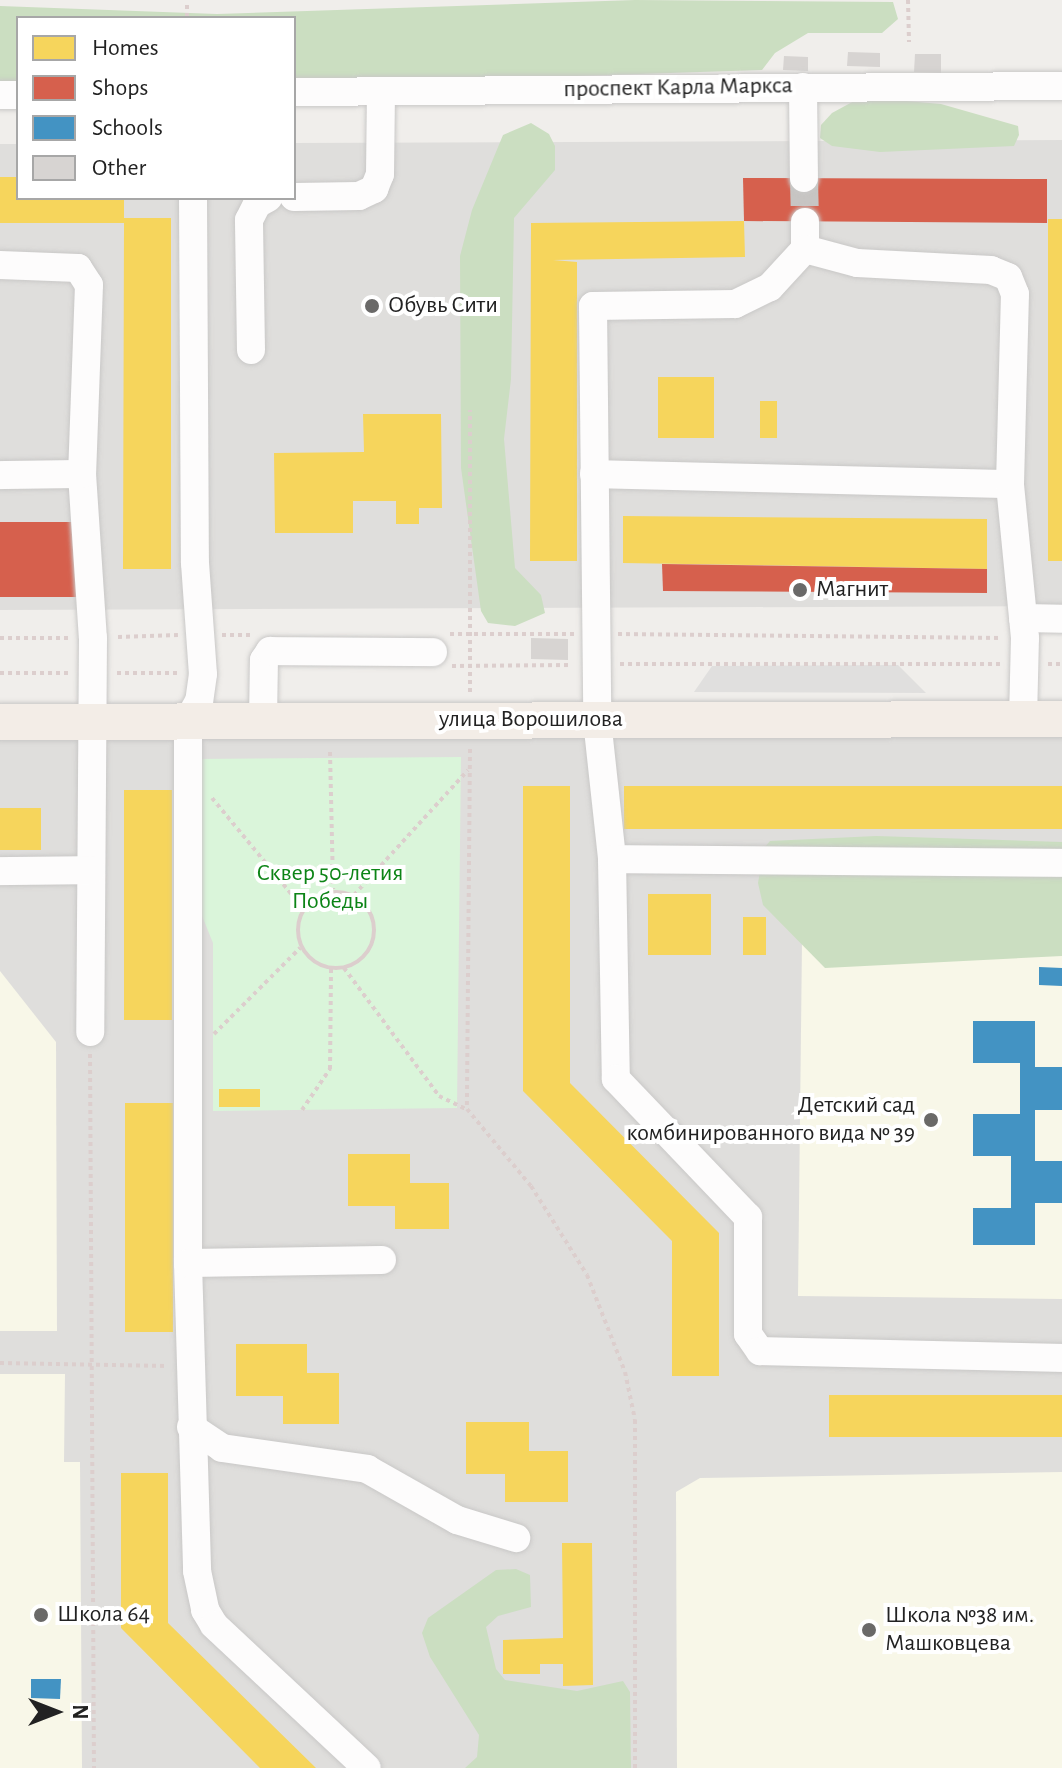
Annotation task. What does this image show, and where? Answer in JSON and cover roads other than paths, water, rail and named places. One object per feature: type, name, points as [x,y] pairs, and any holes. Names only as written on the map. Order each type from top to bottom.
[{"type":"main road","name":"улица Ворошилова","points":[[0,722],[1062,719]]},
{"type":"street","name":"проспект Карла Маркса","points":[[296,92],[1062,86]]},
{"type":"street","points":[[803,87],[804,178]]},
{"type":"street","points":[[296,197],[359,196],[374,189],[380,174],[381,91]]},
{"type":"street","points":[[193,200],[195,563],[203,674],[199,701],[188,721],[188,1263],[197,1571],[208,1618],[367,1768]]},
{"type":"street","points":[[251,350],[249,220],[257,204],[264,200]]},
{"type":"street","points":[[1023,719],[1024,640],[1010,484],[1015,294],[1008,277],[991,270],[857,263],[805,235],[770,287],[735,304],[593,306],[597,720],[612,859],[613,1072],[748,1217],[748,1334],[754,1347],[767,1353],[1062,1358]]},
{"type":"street","points":[[0,265],[71,266],[87,278],[82,474],[93,638],[90,1032]]},
{"type":"street","points":[[0,475],[82,474]]},
{"type":"street","points":[[594,474],[1010,484]]},
{"type":"street","points":[[1024,640],[1062,619]]},
{"type":"street","points":[[263,721],[264,660],[270,651],[437,651]]},
{"type":"street","points":[[612,859],[1062,863]]},
{"type":"street","points":[[0,871],[91,870]]},
{"type":"street","points":[[188,1263],[382,1260]]},
{"type":"street","points":[[191,1427],[222,1448],[367,1469],[457,1520],[516,1538]]},
{"type":"tunnel","points":[[804,178],[805,222]]},
{"type":"place","name":"Обувь Сити","points":[[372,306]]},
{"type":"place","name":"Магнит","points":[[800,590]]},
{"type":"place","name":"Детский сад комбинированного вида № 39","points":[[931,1120]]},
{"type":"place","name":"Школа 64","points":[[41,1615]]},
{"type":"place","name":"Школа №38 им. Машковцева","points":[[869,1630]]},
{"type":"park label","name":"Сквер 50-летия Победы","points":[[330,888]]}]
